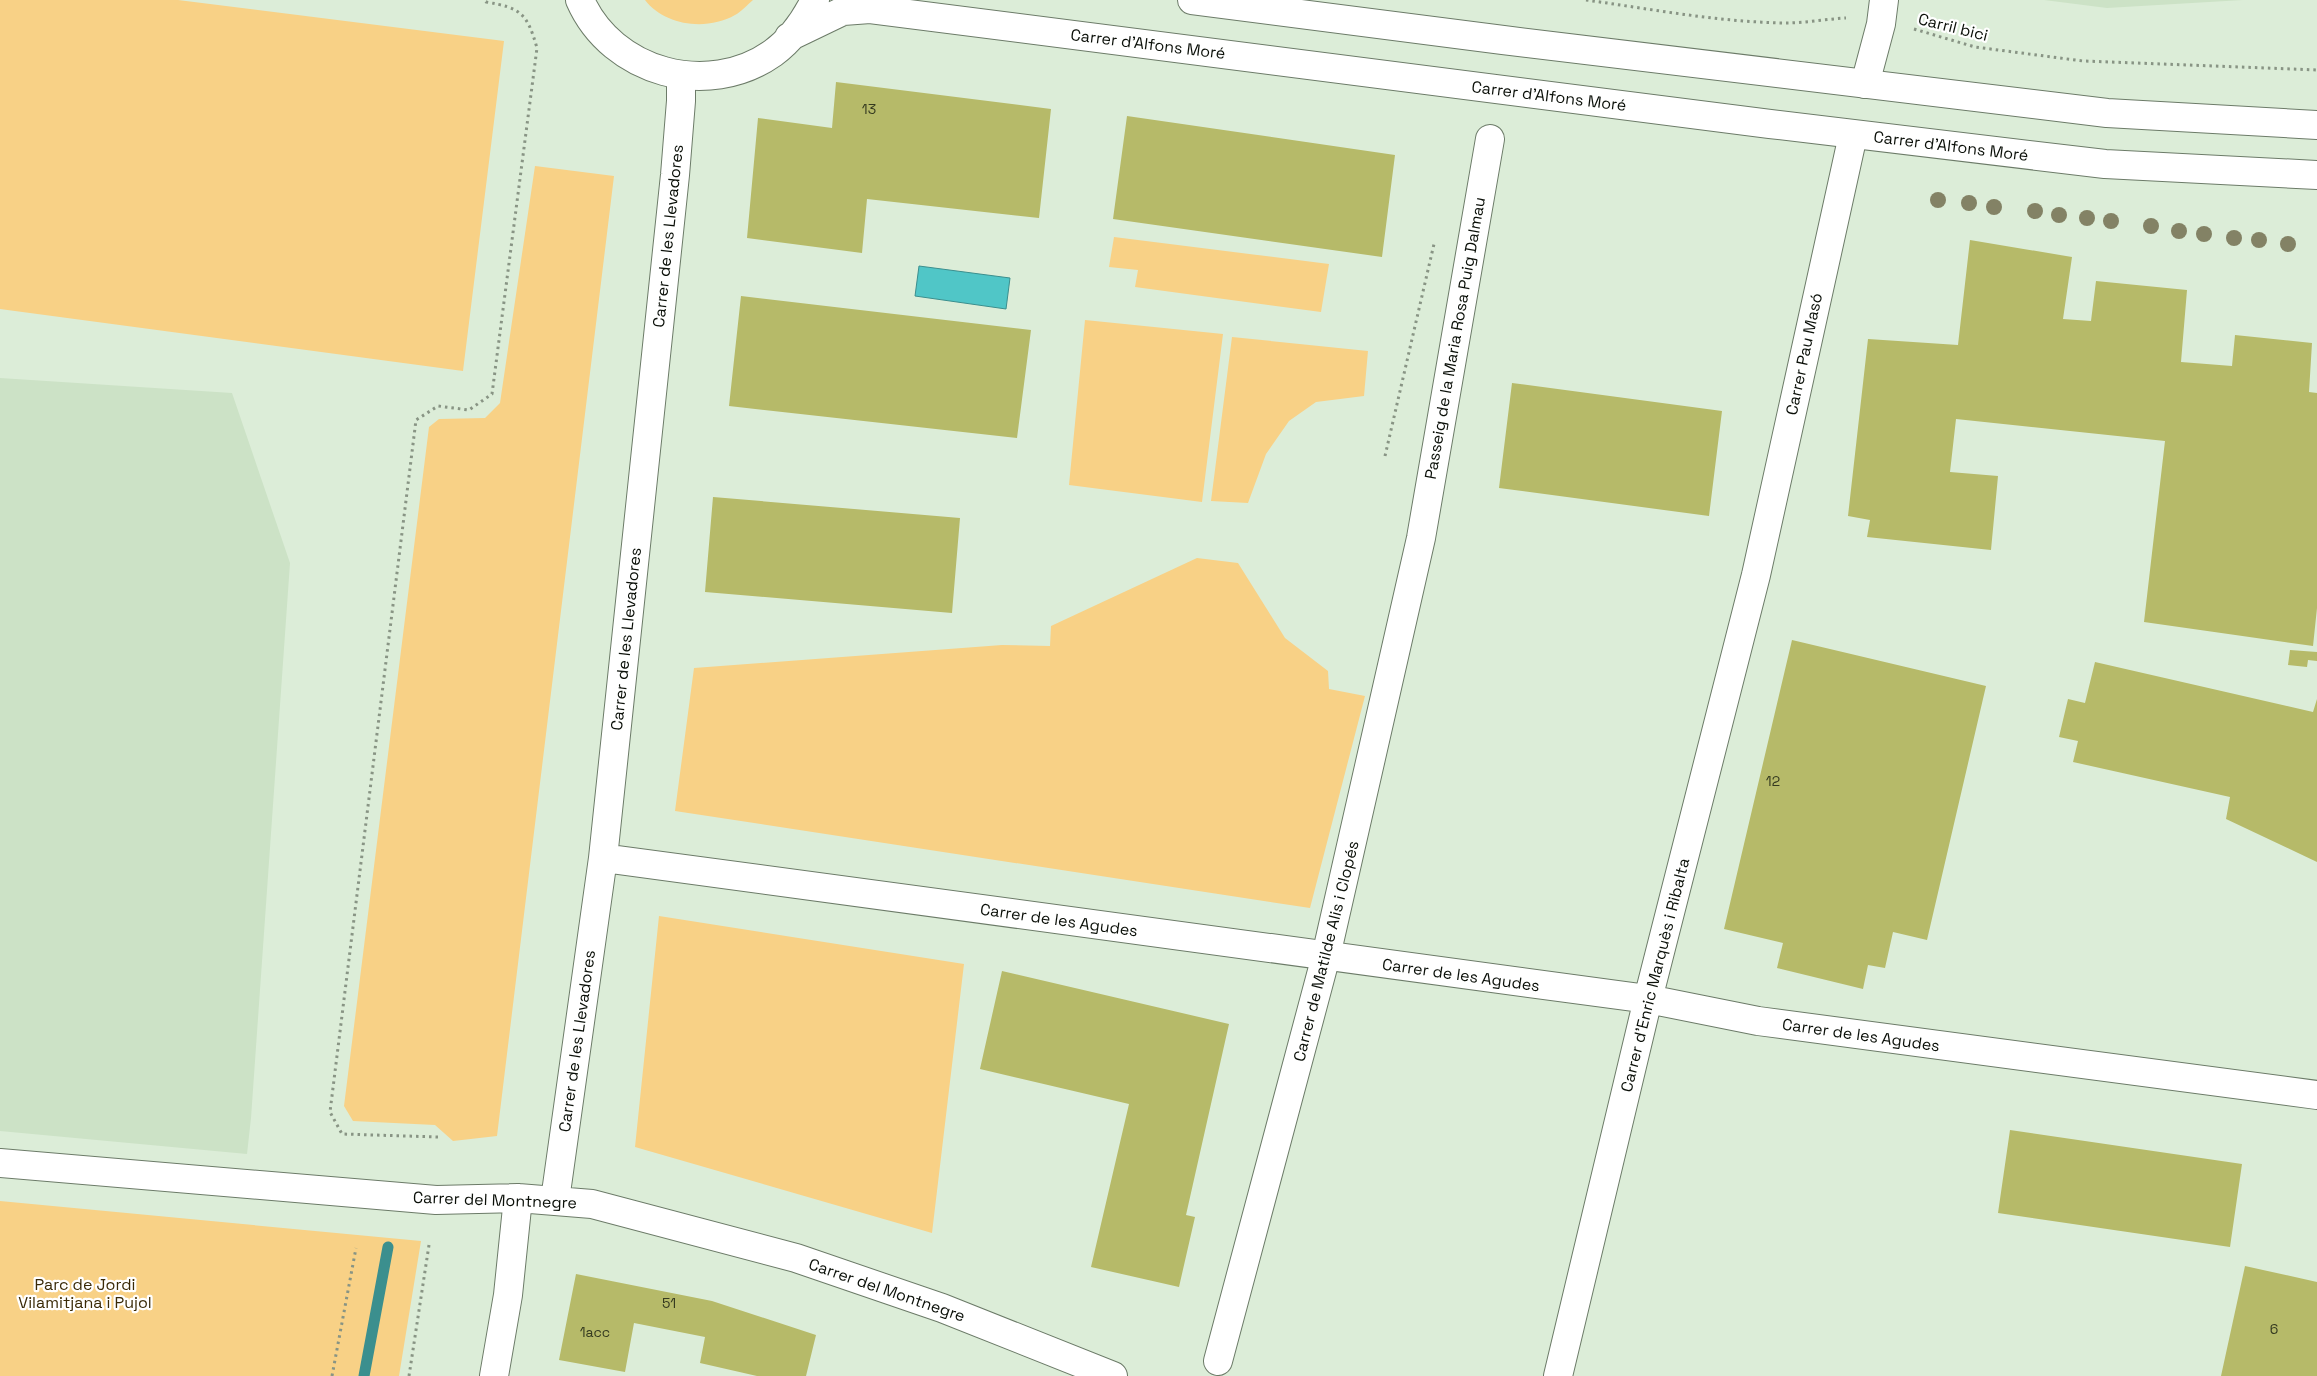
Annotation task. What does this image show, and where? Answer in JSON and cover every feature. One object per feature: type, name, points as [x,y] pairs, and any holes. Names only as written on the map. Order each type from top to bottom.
[{"type":"street","points":[[579,5],[598,30],[616,47],[636,61],[658,70],[681,76],[705,77],[729,73],[752,65],[773,53],[806,17],[815,0]]},
{"type":"street","points":[[1192,0],[1503,40],[2107,112],[2317,125]]},
{"type":"street","name":"Carrer d'Alfons Moré","points":[[789,37],[843,11],[870,9],[1853,134],[2105,164],[2317,174]]},
{"type":"street","points":[[1865,84],[1882,12]]},
{"type":"street","name":"Carrer de les Llevadores","points":[[555,1200],[603,858],[675,175],[681,101],[681,76]]},
{"type":"street","name":"Carrer Pau Masó","points":[[1756,575],[1853,134]]},
{"type":"street","name":"Passeig de la Maria Rosa Puig Dalmau","points":[[1421,538],[1490,139]]},
{"type":"street","name":"Carrer de Matilde Alis i Clopés","points":[[1218,1362],[1326,956],[1421,538]]},
{"type":"street","name":"Carrer d'Enric Marquès i Ribalta","points":[[1558,1376],[1648,999],[1756,575]]},
{"type":"street","name":"Carrer de les Agudes","points":[[603,858],[1648,999],[1758,1021],[2317,1096]]},
{"type":"street","name":"Carrer del Montnegre","points":[[0,1163],[436,1200],[518,1198],[592,1204],[796,1258],[942,1308],[1113,1376]]},
{"type":"street","points":[[494,1376],[508,1295],[518,1198]]},
{"type":"path","points":[[438,1137],[342,1134],[330,1112],[416,420],[438,406],[469,410],[492,394],[537,48],[529,22],[511,6],[486,2],[484,0]]},
{"type":"path","name":"Carril bici","points":[[1586,0],[1756,22],[1794,23],[1882,12],[1927,32],[1975,47],[2083,61],[2317,70]]},
{"type":"path","points":[[1385,456],[1436,234]]},
{"type":"path","points":[[409,1376],[429,1245]]},
{"type":"path","points":[[332,1376],[356,1248]]},
{"type":"shaded area","points":[[2044,0],[2243,0],[2107,8]]},
{"type":"shaded area","points":[[0,378],[232,393],[290,563],[247,1154],[0,1131]]},
{"type":"green space","points":[[0,0],[178,0],[504,41],[463,371],[0,309]]},
{"type":"green space","points":[[645,0],[753,0],[737,14],[724,20],[699,24],[687,23],[664,16],[653,9]]},
{"type":"green space","points":[[535,166],[614,176],[497,1136],[453,1141],[435,1125],[353,1121],[344,1106],[429,427],[439,419],[485,418],[500,403]]},
{"type":"green space","points":[[1114,237],[1329,264],[1321,312],[1135,287],[1138,270],[1109,267]]},
{"type":"green space","points":[[1085,320],[1223,334],[1202,502],[1069,485]]},
{"type":"green space","points":[[1232,337],[1368,351],[1364,396],[1316,402],[1289,421],[1266,454],[1248,503],[1211,501]]},
{"type":"green space","points":[[1197,558],[1238,563],[1285,638],[1328,671],[1329,689],[1365,696],[1310,908],[675,811],[694,668],[1002,645],[1050,646],[1051,626]]},
{"type":"green space","points":[[659,916],[964,964],[932,1233],[635,1147]]},
{"type":"green space","name":"Parc de Jordi Vilamitjana i Pujol","points":[[0,1201],[421,1241],[399,1376],[0,1376]]},
{"type":"water","points":[[919,266],[1010,278],[1006,309],[915,296]]},
{"type":"building","points":[[836,82],[1051,109],[1039,218],[867,199],[862,253],[747,238],[758,118],[832,128]]},
{"type":"building","points":[[1127,116],[1395,155],[1382,257],[1113,219]]},
{"type":"building","points":[[1970,240],[2072,257],[2063,319],[2091,321],[2096,281],[2187,290],[2181,362],[2232,366],[2235,335],[2312,343],[2309,392],[2317,393],[2317,608],[2313,646],[2144,622],[2165,441],[1956,419],[1950,472],[1998,476],[1991,550],[1867,537],[1870,520],[1848,516],[1868,339],[1958,345]]},
{"type":"building","points":[[741,296],[1031,330],[1017,438],[729,406]]},
{"type":"building","points":[[1512,383],[1722,411],[1709,516],[1499,488]]},
{"type":"building","points":[[713,497],[960,518],[952,613],[705,592]]},
{"type":"building","points":[[1792,640],[1986,686],[1927,940],[1893,932],[1885,968],[1868,965],[1863,989],[1777,968],[1783,943],[1724,929]]},
{"type":"building","points":[[2290,650],[2317,652],[2317,661],[2308,660],[2307,667],[2288,665]]},
{"type":"building","points":[[2095,662],[2313,712],[2317,699],[2317,862],[2226,819],[2230,797],[2073,762],[2078,741],[2059,737],[2068,699],[2085,703]]},
{"type":"building","points":[[1002,971],[1229,1024],[1186,1215],[1195,1217],[1179,1287],[1091,1267],[1129,1104],[980,1069]]},
{"type":"building","points":[[2010,1130],[2242,1164],[2230,1247],[1998,1213]]},
{"type":"building","points":[[2245,1266],[2317,1282],[2317,1376],[2221,1376]]},
{"type":"building","points":[[576,1274],[712,1301],[816,1335],[806,1376],[757,1376],[700,1363],[705,1337],[634,1323],[625,1372],[559,1360]]},
{"type":"waterway","points":[[364,1376],[388,1247]]}]
